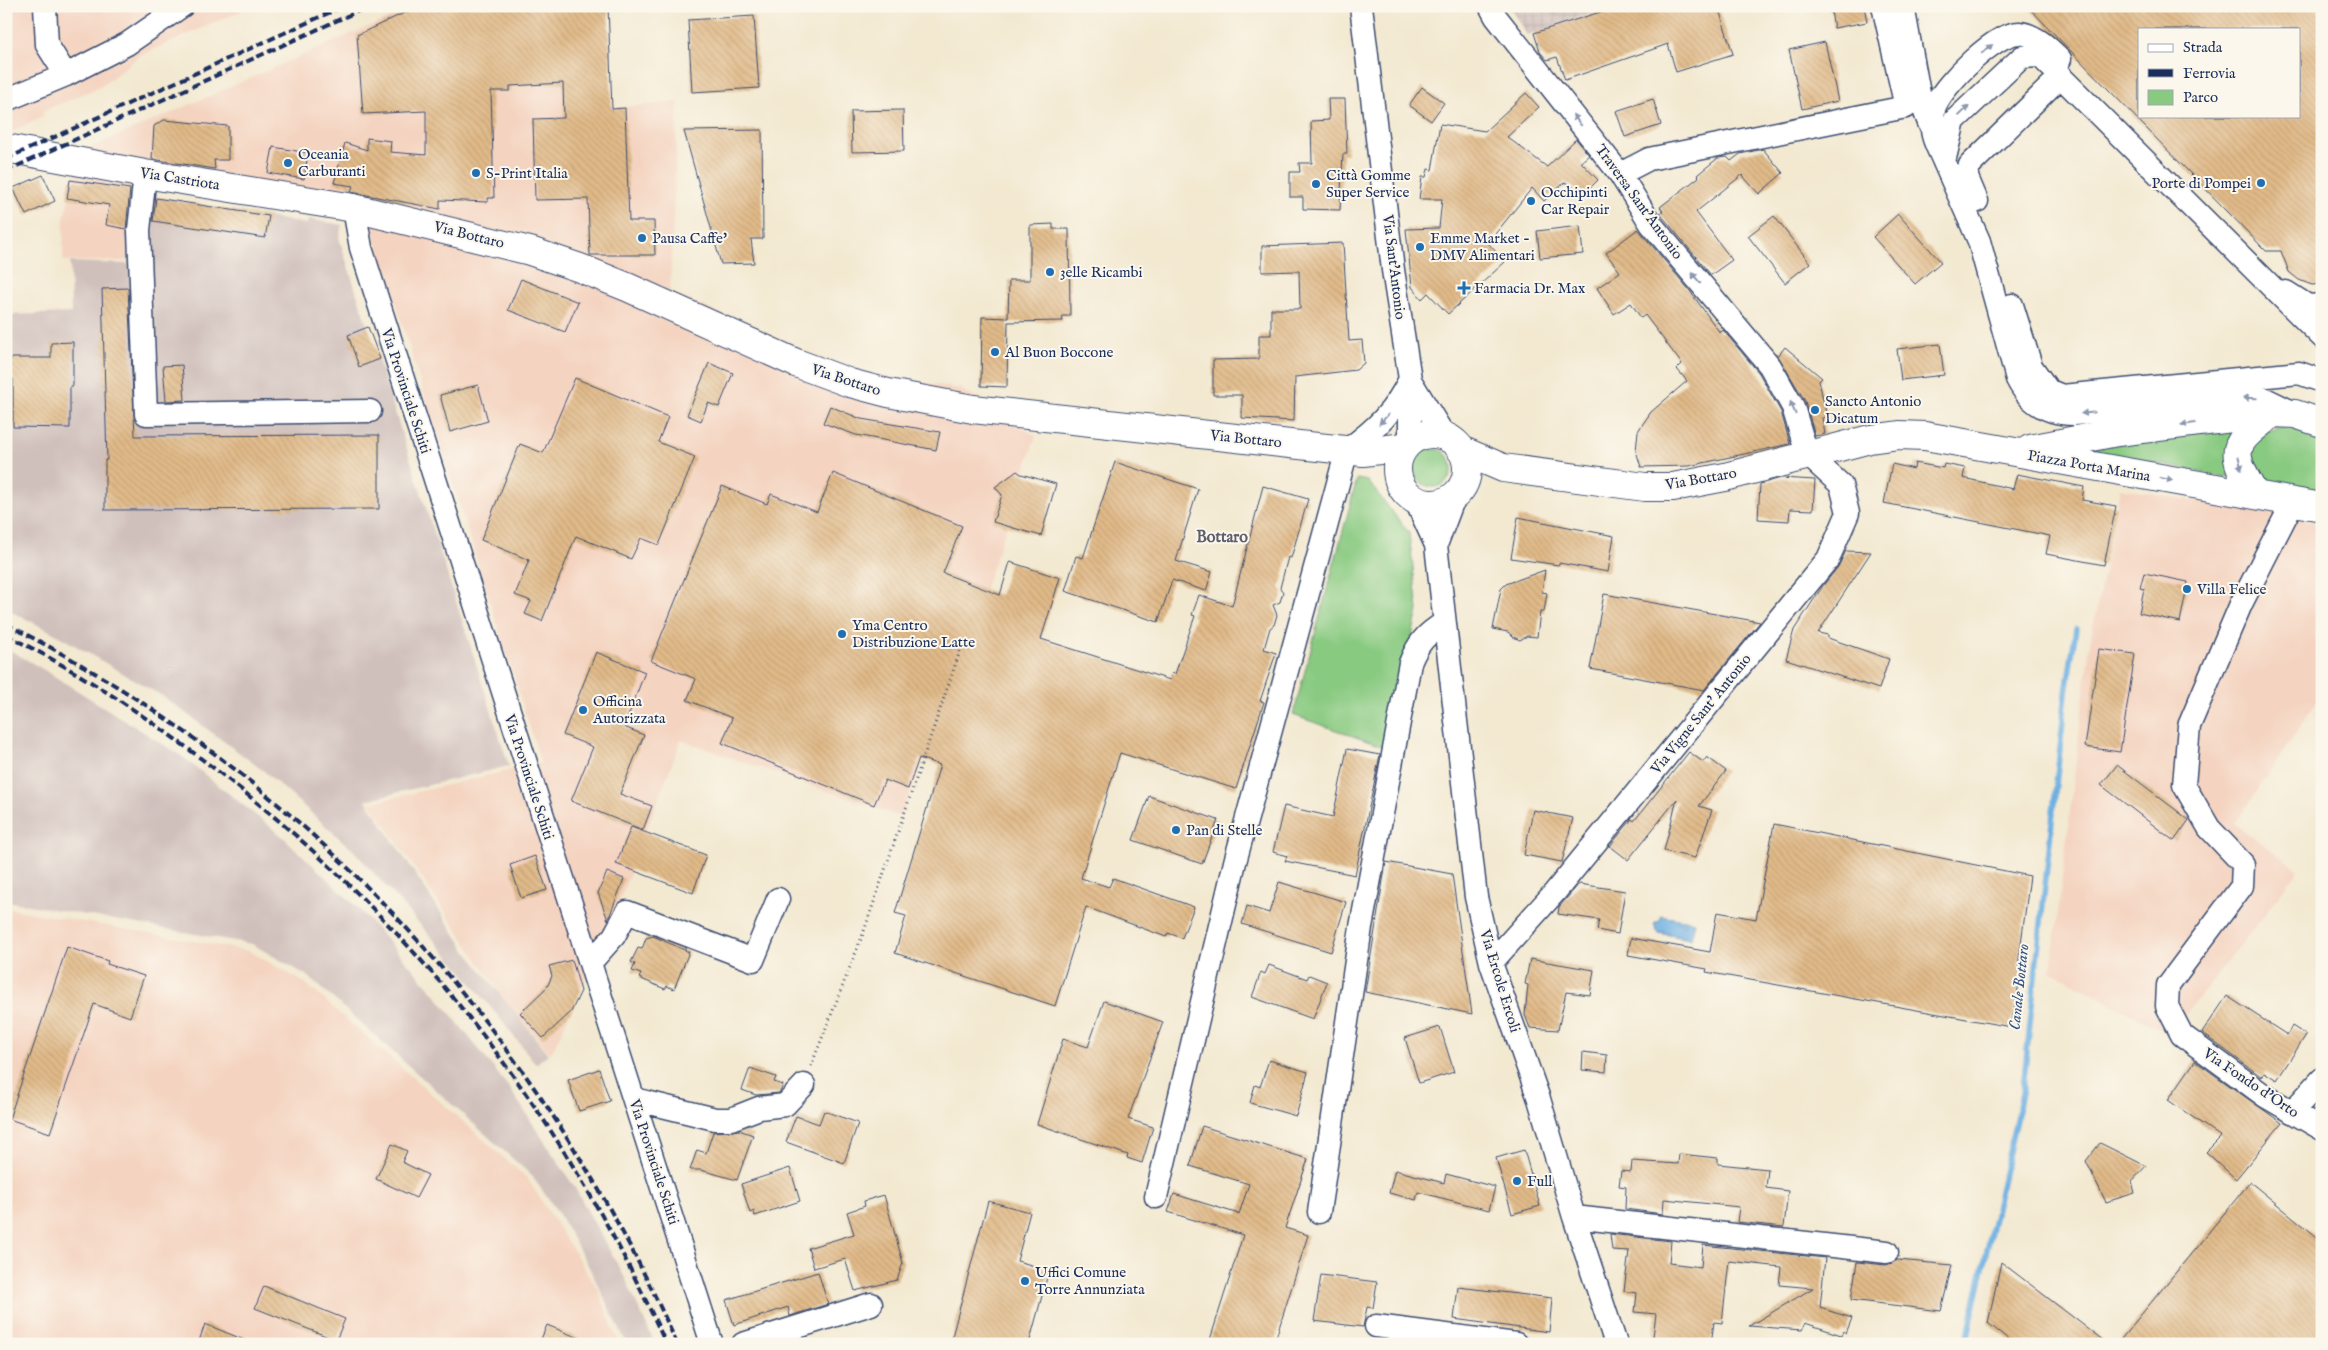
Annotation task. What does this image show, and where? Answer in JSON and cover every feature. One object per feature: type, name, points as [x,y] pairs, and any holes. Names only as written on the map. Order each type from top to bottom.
[{"type":"main road","name":"Via Castriota","points":[[6,148],[145,174],[354,208]]},
{"type":"main road","name":"Via Bottaro","points":[[354,208],[457,231],[530,251],[580,268],[796,363],[850,383],[888,393],[973,409],[1355,451],[1408,445]]},
{"type":"main road","name":"Piazza Porta Marina","points":[[2015,452],[2118,432],[2305,418]]},
{"type":"main road","points":[[2255,495],[2238,461],[2238,448],[2245,434],[2305,418]]},
{"type":"main road","points":[[1355,451],[1407,490],[1436,504],[1460,489],[1467,472],[1466,460],[1453,443],[1427,435],[1408,445],[1400,457],[1398,469],[1407,490]]},
{"type":"main road","name":"Via Bottaro","points":[[1453,443],[1503,468],[1645,487],[1673,487],[1725,477],[1870,439],[1899,436],[1925,436],[2015,452]]},
{"type":"main road","name":"Piazza Porta Marina","points":[[2015,452],[2321,507]]},
{"type":"main road","name":"Via Bottaro","points":[[1460,489],[1503,468]]},
{"type":"street","points":[[45,6],[47,45],[66,75]]},
{"type":"street","points":[[6,100],[66,75],[127,44],[164,13],[182,6]]},
{"type":"street","name":"Via Sant'Antonio","points":[[1361,6],[1393,270],[1410,379],[1408,445]]},
{"type":"street","name":"Traversa Sant'Antonio","points":[[1490,6],[1496,17],[1620,174],[1652,224],[1770,366],[1793,407],[1807,454]]},
{"type":"street","points":[[1620,174],[1649,159],[1906,107],[1883,6]]},
{"type":"street","points":[[1903,6],[1928,101],[1932,129],[1978,241],[2017,379],[2023,392],[2035,403],[2058,414],[2228,398],[2264,398],[2305,418]]},
{"type":"street","points":[[1928,101],[1999,40],[2019,33],[2043,43],[2322,330]]},
{"type":"street","points":[[1944,162],[1954,121],[2022,57],[2040,56],[2322,337]]},
{"type":"street","points":[[2061,76],[1970,165],[1966,175],[1989,234],[2031,366],[2048,390],[2062,396],[2108,393],[2244,377],[2299,373],[2322,381]]},
{"type":"street","points":[[145,174],[138,230],[146,414],[370,411]]},
{"type":"street","name":"Via Provinciale Schiti","points":[[354,208],[360,248],[712,1344]]},
{"type":"street","points":[[2284,291],[2308,306],[2322,305]]},
{"type":"street","points":[[1156,1197],[1234,862],[1355,451],[1400,400],[1410,379]]},
{"type":"street","name":"Via Sant'Antonio","points":[[1410,379],[1453,443]]},
{"type":"street","name":"Via Vigne Sant' Antonio","points":[[1491,963],[1555,892],[1828,559],[1848,513],[1840,485],[1807,454]]},
{"type":"street","name":"Via Ercole Ercoli","points":[[1436,545],[1460,489]]},
{"type":"street","name":"Via Ercole Ercoli","points":[[1407,490],[1436,545],[1476,897],[1491,963],[1539,1099],[1574,1217],[1616,1344]]},
{"type":"street","name":"Via Fondo d'Orto","points":[[2293,502],[2241,604],[2189,726],[2184,785],[2209,828],[2243,864],[2242,886],[2168,985],[2167,1006],[2182,1035],[2264,1096],[2322,1129]]},
{"type":"street","points":[[1318,1212],[1361,927],[1410,663],[1417,646],[1426,634],[1444,623]]},
{"type":"street","points":[[590,964],[614,936],[627,912],[753,960],[778,899]]},
{"type":"street","points":[[2292,1112],[2322,1079]]},
{"type":"street","points":[[634,1099],[716,1119],[731,1120],[759,1108],[785,1106],[804,1085]]},
{"type":"street","points":[[1574,1217],[1888,1252]]},
{"type":"street","points":[[743,1344],[871,1304]]},
{"type":"street","points":[[1376,1326],[1516,1344]]},
{"type":"path","points":[[804,1085],[863,934],[963,642]]},
{"type":"shaded area","points":[[6,6],[252,6],[141,55],[100,87],[43,111],[43,116],[10,133],[6,133]]},
{"type":"shaded area","points":[[415,6],[608,6],[612,108],[678,102],[670,292],[826,360],[869,373],[961,389],[1036,436],[998,552],[901,817],[681,740],[609,928],[551,1054],[513,1011],[370,803],[541,763],[370,222],[133,183],[126,261],[63,261],[64,217],[81,152]]},
{"type":"shaded area","points":[[1509,6],[1614,6],[1527,35]]},
{"type":"shaded area","points":[[152,196],[307,224],[308,219],[342,225],[339,238],[509,766],[366,800],[467,952],[548,1054],[536,1064],[460,969],[354,851],[265,772],[164,697],[50,631],[6,609],[6,315],[71,313],[70,262],[128,264],[126,231],[132,209]]},
{"type":"shaded area","points":[[2120,488],[2322,523],[2322,694],[2235,824],[2299,870],[2170,1035],[2051,971],[2090,643]]},
{"type":"shaded area","points":[[6,648],[180,755],[282,836],[361,911],[435,994],[510,1089],[575,1188],[626,1280],[655,1344],[627,1344],[591,1271],[559,1214],[532,1176],[308,976],[252,944],[6,901]]},
{"type":"shaded area","points":[[6,908],[249,951],[305,983],[527,1178],[599,1291],[619,1344],[6,1344]]},
{"type":"green space","points":[[2241,424],[2232,476],[2223,477],[2083,449]]},
{"type":"green space","points":[[2280,428],[2300,429],[2322,436],[2322,493],[2264,484],[2248,463],[2250,444],[2265,431]]},
{"type":"green space","points":[[1433,449],[1447,454],[1452,468],[1447,482],[1433,487],[1419,482],[1414,468],[1419,454]]},
{"type":"green space","points":[[1357,479],[1368,481],[1409,533],[1418,610],[1387,748],[1293,715]]},
{"type":"water","points":[[1661,916],[1695,922],[1691,939],[1658,933],[1654,924],[1661,920]]},
{"type":"building","points":[[419,6],[608,6],[612,109],[625,108],[629,221],[654,221],[655,255],[590,255],[588,199],[535,200],[533,119],[564,118],[563,83],[510,86],[510,91],[491,91],[494,198],[488,198],[488,202],[440,200],[440,209],[351,192],[353,186],[334,183],[345,143],[367,150],[367,138],[391,141],[390,152],[426,155],[426,111],[363,114],[357,35]]},
{"type":"building","points":[[1619,6],[1718,6],[1733,54],[1676,72],[1668,44],[1565,80],[1557,57],[1547,60],[1540,52],[1534,33]]},
{"type":"building","points":[[1830,6],[1864,6],[1867,22],[1834,28]]},
{"type":"building","name":"Porte di Pompei","points":[[2027,6],[2322,6],[2322,284],[2312,285],[2299,280],[2289,272],[2281,251],[2266,251]]},
{"type":"building","points":[[754,16],[759,88],[692,92],[688,20]]},
{"type":"building","points":[[1825,42],[1838,101],[1802,109],[1789,50]]},
{"type":"building","points":[[1422,87],[1444,103],[1431,121],[1409,105]]},
{"type":"building","points":[[1526,93],[1539,107],[1507,137],[1547,167],[1576,139],[1589,155],[1581,162],[1598,180],[1584,194],[1565,182],[1544,201],[1532,188],[1488,243],[1505,262],[1448,314],[1428,293],[1422,299],[1412,287],[1406,229],[1439,228],[1442,199],[1419,199],[1422,177],[1426,177],[1428,169],[1432,170],[1440,124],[1485,131]]},
{"type":"building","name":"Città Gomme Super Service","points":[[1328,99],[1345,99],[1347,154],[1343,154],[1340,210],[1303,209],[1303,197],[1290,197],[1290,172],[1300,172],[1299,163],[1312,163],[1311,121],[1329,120]]},
{"type":"building","points":[[1653,99],[1661,125],[1625,137],[1616,111]]},
{"type":"building","points":[[903,110],[904,151],[852,152],[851,111]]},
{"type":"building","points":[[164,120],[228,126],[228,160],[214,160],[215,169],[152,159],[154,126]]},
{"type":"building","points":[[762,130],[763,239],[751,239],[754,263],[721,264],[684,131]]},
{"type":"building","points":[[273,147],[308,153],[304,179],[268,173]]},
{"type":"building","points":[[1763,149],[1783,173],[1759,194],[1742,175],[1696,212],[1732,260],[1711,275],[1662,216],[1660,213],[1663,211],[1660,207],[1699,177],[1697,175],[1718,158],[1727,157],[1731,161],[1740,154]]},
{"type":"building","points":[[43,175],[55,201],[26,215],[13,188]]},
{"type":"building","points":[[70,180],[130,189],[126,229],[106,225],[109,205],[67,198]]},
{"type":"building","points":[[156,198],[269,216],[265,238],[153,221]]},
{"type":"building","points":[[1898,214],[1941,262],[1915,284],[1873,237]]},
{"type":"building","points":[[1774,216],[1810,263],[1785,283],[1748,236]]},
{"type":"building","points":[[1053,224],[1053,229],[1069,229],[1070,316],[1062,316],[1063,321],[1008,322],[1007,387],[981,386],[982,317],[1008,318],[1009,280],[1030,280],[1030,225]]},
{"type":"building","points":[[1580,226],[1583,254],[1540,258],[1537,231]]},
{"type":"building","points":[[1638,229],[1690,291],[1720,333],[1723,330],[1759,373],[1781,412],[1790,444],[1689,466],[1641,467],[1636,451],[1638,431],[1651,412],[1687,381],[1677,369],[1682,364],[1645,315],[1641,318],[1631,303],[1614,314],[1597,288],[1620,272],[1606,253]]},
{"type":"building","points":[[1343,243],[1349,341],[1362,340],[1364,363],[1356,370],[1295,377],[1294,421],[1242,418],[1242,395],[1213,395],[1213,360],[1259,359],[1259,335],[1271,335],[1271,309],[1300,309],[1299,271],[1262,272],[1262,246]]},
{"type":"building","points":[[521,279],[578,302],[565,332],[508,310]]},
{"type":"building","points":[[128,288],[135,436],[379,435],[379,509],[105,510],[105,460],[107,460],[102,289]]},
{"type":"building","points":[[368,327],[380,359],[359,367],[348,335]]},
{"type":"building","points":[[73,342],[73,386],[70,386],[70,428],[13,427],[13,379],[10,379],[10,358],[51,358],[51,343]]},
{"type":"building","points":[[1940,344],[1944,375],[1901,380],[1897,349]]},
{"type":"building","points":[[1785,347],[1822,378],[1819,381],[1827,417],[1822,418],[1825,434],[1815,436],[1805,401],[1778,356]]},
{"type":"building","points":[[709,363],[733,373],[719,407],[708,403],[701,421],[687,415]]},
{"type":"building","points":[[182,365],[185,400],[166,401],[163,366]]},
{"type":"building","points":[[575,378],[668,417],[658,442],[695,457],[659,545],[641,538],[631,559],[576,536],[542,621],[525,614],[531,601],[515,595],[529,560],[481,540],[520,444],[543,453]]},
{"type":"building","points":[[478,385],[488,421],[450,432],[440,395]]},
{"type":"building","points":[[830,406],[861,419],[940,432],[936,450],[856,435],[823,423]]},
{"type":"building","points":[[1115,462],[1198,489],[1176,561],[1212,572],[1206,591],[1172,580],[1158,622],[1065,591],[1076,556],[1083,558]]},
{"type":"building","points":[[1915,463],[1943,468],[1944,464],[1965,468],[1963,478],[2013,489],[2017,474],[2084,487],[2082,500],[2116,506],[2104,565],[2046,554],[2050,536],[1884,503],[1892,464],[1914,469]]},
{"type":"building","points":[[1017,471],[1021,474],[1056,484],[1041,536],[993,522],[1002,495],[995,487]]},
{"type":"building","points":[[833,473],[962,526],[943,573],[1000,595],[1010,562],[1060,578],[1041,639],[1170,680],[1172,673],[1175,674],[1195,616],[1192,615],[1199,595],[1232,606],[1263,486],[1308,499],[1291,558],[1288,557],[1280,588],[1283,592],[1280,602],[1273,605],[1277,615],[1274,625],[1270,628],[1264,649],[1276,653],[1260,701],[1264,702],[1236,789],[1120,753],[1081,878],[1109,887],[1113,878],[1194,907],[1182,938],[1168,933],[1166,937],[1086,907],[1055,1006],[895,953],[906,916],[895,913],[940,765],[919,758],[908,789],[885,780],[874,805],[722,743],[732,718],[687,700],[696,679],[651,661],[722,486],[767,504],[771,494],[817,512]]},
{"type":"building","points":[[1781,478],[1815,480],[1813,510],[1790,509],[1789,521],[1758,519],[1760,484]]},
{"type":"building","points":[[1518,517],[1614,536],[1608,572],[1559,563],[1558,565],[1511,558]]},
{"type":"building","points":[[1846,551],[1871,552],[1818,633],[1828,635],[1828,638],[1889,659],[1879,689],[1786,659],[1794,630],[1822,587],[1838,567]]},
{"type":"building","points":[[1545,570],[1542,592],[1547,593],[1544,612],[1540,612],[1537,637],[1527,636],[1520,640],[1508,632],[1493,629],[1501,589],[1506,584]]},
{"type":"building","points":[[2144,573],[2188,582],[2180,622],[2139,613],[2144,589],[2140,588]]},
{"type":"building","points":[[1604,594],[1760,622],[1704,690],[1590,669]]},
{"type":"building","points":[[2099,649],[2135,654],[2120,752],[2085,747]]},
{"type":"building","points":[[596,652],[645,672],[624,727],[644,735],[620,794],[652,806],[643,830],[571,801],[593,747],[563,735]]},
{"type":"building","points":[[1347,749],[1380,755],[1355,875],[1285,861],[1287,856],[1273,852],[1284,806],[1333,817]]},
{"type":"building","points":[[1689,752],[1703,762],[1707,757],[1726,771],[1699,806],[1712,810],[1695,858],[1664,851],[1677,799],[1628,860],[1610,846],[1632,819],[1634,821]]},
{"type":"building","points":[[2117,765],[2189,820],[2174,841],[2101,785]]},
{"type":"building","name":"Pan di Stelle","points":[[1149,796],[1218,820],[1202,864],[1133,840]]},
{"type":"building","points":[[1533,810],[1573,818],[1562,862],[1524,855]]},
{"type":"building","points":[[1774,824],[2030,876],[2018,966],[2022,967],[2011,1027],[1706,972],[1707,969],[1628,955],[1631,938],[1710,952],[1717,912],[1756,919]]},
{"type":"building","points":[[631,827],[706,855],[693,893],[616,864]]},
{"type":"building","points":[[535,856],[547,890],[521,898],[510,865]]},
{"type":"building","points":[[1386,862],[1452,874],[1472,1014],[1365,992]]},
{"type":"building","points":[[607,872],[624,879],[608,920],[598,893]]},
{"type":"building","points":[[1279,882],[1346,902],[1331,952],[1242,924],[1247,906],[1269,913]]},
{"type":"building","points":[[1579,884],[1625,891],[1618,934],[1597,930],[1599,920],[1558,914],[1559,907]]},
{"type":"building","points":[[653,936],[689,952],[674,989],[667,986],[665,989],[639,978],[641,974],[632,971],[635,964],[631,962],[638,948],[642,949],[646,938]]},
{"type":"building","points":[[67,947],[108,961],[107,964],[144,976],[130,1017],[94,1004],[50,1133],[9,1119]]},
{"type":"building","points":[[1530,959],[1594,970],[1590,995],[1566,992],[1558,1030],[1530,1028],[1525,1015],[1528,985],[1525,984]]},
{"type":"building","points":[[572,960],[581,991],[571,1012],[543,1038],[520,1013],[547,987],[552,976],[549,966]]},
{"type":"building","points":[[1269,965],[1307,979],[1309,975],[1327,982],[1313,1019],[1252,997],[1261,972],[1265,974]]},
{"type":"building","points":[[2227,996],[2287,1035],[2292,1026],[2306,1035],[2277,1080],[2264,1072],[2262,1077],[2202,1033]]},
{"type":"building","points":[[1104,1001],[1163,1022],[1128,1119],[1153,1127],[1142,1163],[1127,1158],[1128,1155],[1037,1124],[1063,1039],[1088,1047]]},
{"type":"building","points":[[1440,1027],[1454,1072],[1419,1083],[1405,1038]]},
{"type":"building","points":[[1583,1052],[1607,1055],[1606,1072],[1582,1070]]},
{"type":"building","points":[[1269,1060],[1308,1072],[1296,1116],[1250,1103],[1255,1085],[1260,1087]]},
{"type":"building","points":[[2195,1061],[2282,1123],[2236,1179],[2206,1152],[2221,1137],[2168,1100]]},
{"type":"building","points":[[750,1068],[776,1077],[774,1082],[783,1085],[779,1093],[756,1095],[742,1090]]},
{"type":"building","points":[[599,1069],[610,1101],[579,1111],[568,1080]]},
{"type":"building","points":[[824,1111],[858,1123],[844,1163],[786,1142],[796,1116],[819,1124]]},
{"type":"building","points":[[1202,1126],[1308,1159],[1285,1228],[1308,1235],[1274,1344],[1224,1344],[1210,1340],[1243,1235],[1168,1212],[1174,1194],[1239,1214],[1249,1184],[1190,1166]]},
{"type":"building","points":[[739,1130],[753,1135],[737,1180],[701,1170],[690,1170],[697,1150],[706,1153],[713,1132]]},
{"type":"building","points":[[2100,1143],[2146,1166],[2132,1181],[2135,1193],[2106,1202],[2086,1161]]},
{"type":"building","points":[[392,1144],[407,1151],[402,1162],[428,1175],[416,1198],[376,1179]]},
{"type":"building","points":[[1524,1150],[1540,1206],[1512,1214],[1496,1158]]},
{"type":"building","points":[[1679,1154],[1718,1158],[1718,1164],[1768,1169],[1766,1188],[1788,1191],[1784,1227],[1737,1222],[1739,1207],[1664,1199],[1663,1214],[1625,1209],[1626,1187],[1619,1186],[1621,1171],[1631,1172],[1632,1161],[1678,1164]]},
{"type":"building","points":[[790,1168],[800,1201],[755,1216],[754,1211],[750,1213],[741,1184]]},
{"type":"building","points":[[1395,1170],[1444,1183],[1446,1174],[1495,1187],[1489,1210],[1418,1192],[1416,1200],[1389,1193]]},
{"type":"building","points":[[2250,1182],[2322,1241],[2322,1344],[2117,1344]]},
{"type":"building","points":[[884,1195],[903,1263],[897,1280],[855,1291],[845,1259],[814,1268],[808,1248],[854,1234],[847,1212],[865,1206],[864,1201]]},
{"type":"building","name":"Uffici Comune Torre Annunziata","points":[[988,1201],[1030,1212],[1017,1261],[1049,1270],[1029,1344],[950,1344]]},
{"type":"building","points":[[1610,1234],[1671,1241],[1669,1263],[1701,1267],[1703,1245],[1825,1258],[1820,1308],[1852,1318],[1846,1333],[1843,1331],[1841,1335],[1805,1323],[1802,1330],[1749,1326],[1813,1288],[1779,1285],[1781,1267],[1729,1261],[1722,1323],[1714,1322],[1711,1344],[1652,1344],[1656,1314],[1635,1312],[1637,1293],[1624,1291],[1629,1251],[1612,1250]]},
{"type":"building","points":[[1898,1260],[1952,1265],[1941,1311],[1851,1300],[1857,1262],[1886,1265]]},
{"type":"building","points":[[2001,1262],[2108,1344],[2014,1344],[1988,1323]]},
{"type":"building","points":[[818,1272],[828,1304],[790,1316],[788,1307],[734,1325],[726,1300]]},
{"type":"building","points":[[1321,1275],[1377,1282],[1373,1308],[1367,1307],[1363,1327],[1314,1321]]},
{"type":"building","points":[[264,1286],[345,1319],[336,1340],[255,1308]]},
{"type":"building","points":[[1458,1287],[1552,1298],[1549,1332],[1454,1319]]},
{"type":"building","points":[[205,1324],[252,1343],[198,1344]]},
{"type":"building","points":[[547,1325],[591,1343],[591,1344],[539,1344]]},
{"type":"waterway","name":"Canale Bottaro","points":[[1966,1344],[2023,1088],[2066,693],[2076,629]]},
{"type":"railway","points":[[6,159],[344,6]]},
{"type":"railway","points":[[6,171],[369,6]]},
{"type":"railway","points":[[6,624],[116,686],[219,757],[315,837],[404,926],[485,1021],[558,1123],[622,1231],[677,1344]]},
{"type":"railway","points":[[6,635],[83,677],[156,725],[203,760],[278,820],[347,883],[412,951],[472,1022],[528,1096],[578,1175],[624,1258],[666,1344]]},
{"type":"place","name":"Oceania Carburanti","points":[[288,163]]},
{"type":"place","name":"S-Print Italia","points":[[476,173]]},
{"type":"place","name":"Porte di Pompei","points":[[2261,183]]},
{"type":"place","name":"Città Gomme Super Service","points":[[1316,184]]},
{"type":"place","name":"Occhipinti Car Repair","points":[[1531,201]]},
{"type":"place","name":"Pausa Caffe'","points":[[642,238]]},
{"type":"place","name":"Emme Market - DMV Alimentari","points":[[1420,247]]},
{"type":"place","name":"3elle Ricambi","points":[[1050,272]]},
{"type":"place","name":"Farmacia Dr. Max","points":[[1464,288]]},
{"type":"place","name":"Al Buon Boccone","points":[[995,352]]},
{"type":"place","name":"Sancto Antonio Dicatum","points":[[1815,410]]},
{"type":"place","name":"Villa Felice","points":[[2187,589]]},
{"type":"place","name":"Yma Centro Distribuzione Latte","points":[[842,634]]},
{"type":"place","name":"Officina Autorizzata","points":[[583,710]]},
{"type":"place","name":"Pan di Stelle","points":[[1176,830]]},
{"type":"place","name":"Full","points":[[1517,1181]]},
{"type":"place","name":"Uffici Comune Torre Annunziata","points":[[1025,1281]]},
{"type":"district","name":"Bottaro","points":[[1222,538]]}]
